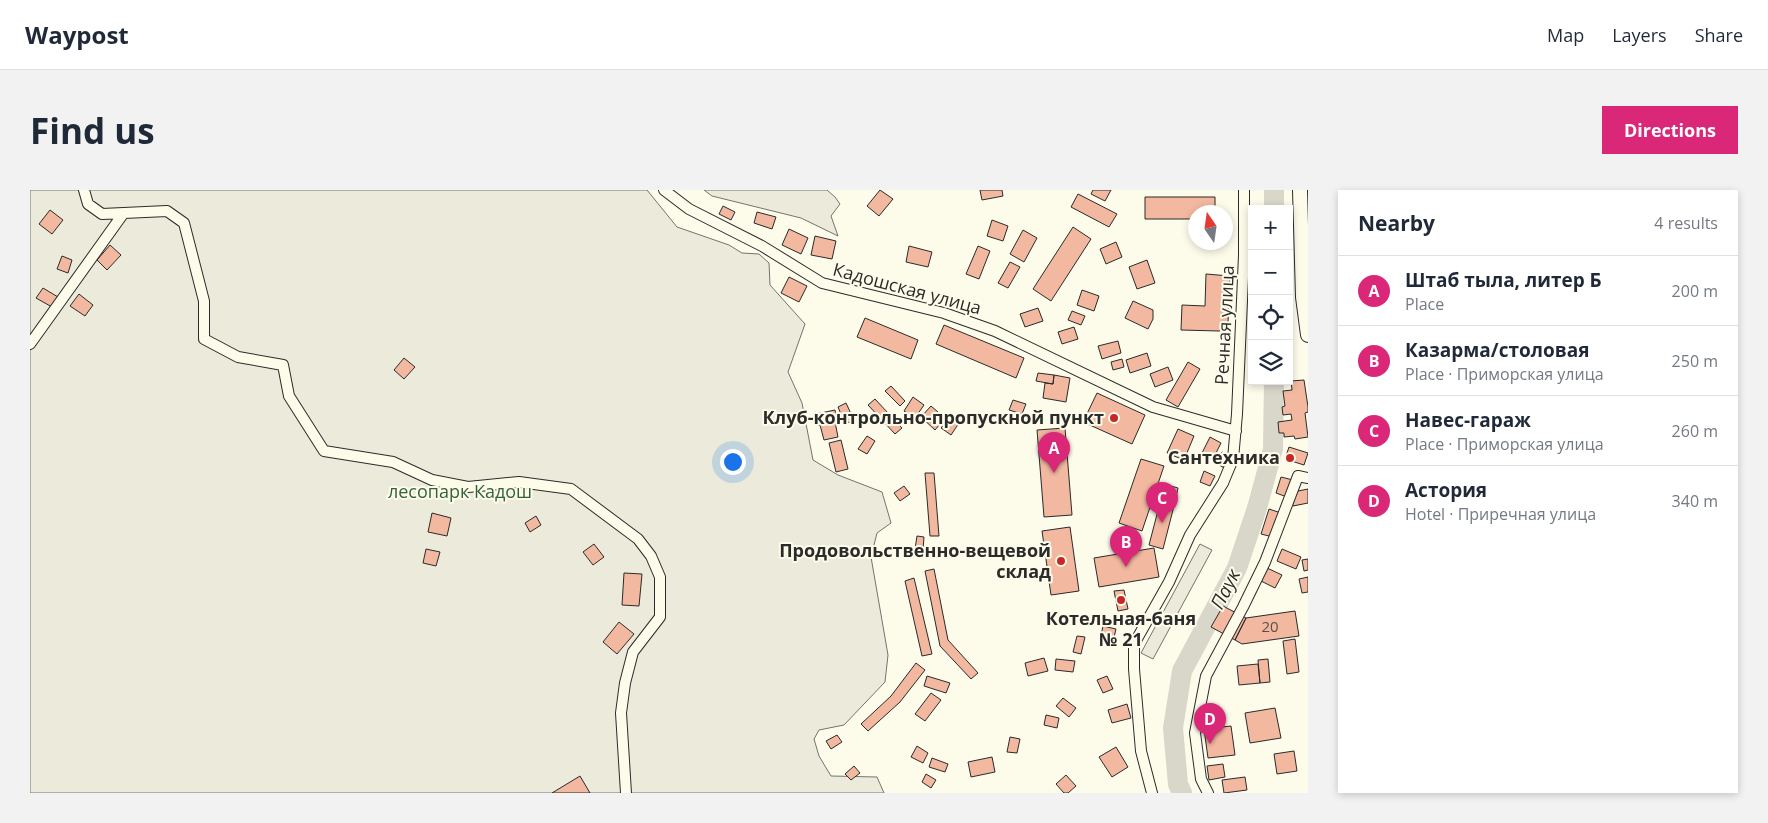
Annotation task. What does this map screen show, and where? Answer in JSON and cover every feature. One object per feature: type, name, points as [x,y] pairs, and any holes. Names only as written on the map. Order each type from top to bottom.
[{"type":"street","points":[[84,190],[88,204],[102,214],[167,211],[184,223],[204,301],[204,339],[238,357],[283,365],[289,396],[324,451],[394,462],[432,480],[468,487],[519,482],[571,489],[638,539],[651,556],[660,578],[660,617],[633,652],[625,683],[621,713],[626,793]]},
{"type":"street","name":"Кадошская улица","points":[[664,190],[689,209],[762,246],[822,283],[944,313],[986,328],[1153,407],[1236,431]]},
{"type":"street","name":"Речная улица","points":[[1152,793],[1141,751],[1134,669],[1134,644],[1169,582],[1190,534],[1223,483],[1233,459],[1244,255],[1244,190]]},
{"type":"street","points":[[1300,190],[1305,271],[1302,297],[1308,335]]},
{"type":"street","points":[[30,344],[123,214]]},
{"type":"street","points":[[1208,793],[1201,778],[1195,733],[1206,676],[1265,562],[1298,476],[1308,478]]},
{"type":"green space","name":"лесопарк Кадош","points":[[30,190],[647,190],[677,227],[729,245],[742,253],[759,254],[769,263],[770,285],[805,324],[788,372],[802,403],[813,460],[838,475],[882,492],[891,523],[877,533],[871,557],[888,655],[885,682],[844,725],[819,730],[814,739],[819,756],[831,776],[877,777],[884,793],[30,793]]},
{"type":"green space","points":[[704,190],[827,190],[840,204],[831,216],[838,236],[801,218],[712,196]]},
{"type":"shaded area","points":[[1200,544],[1212,550],[1153,659],[1141,653]]},
{"type":"building","points":[[880,190],[893,199],[879,216],[867,206]]},
{"type":"building","points":[[980,190],[1002,190],[1003,196],[982,200]]},
{"type":"building","points":[[1093,190],[1111,190],[1105,201],[1091,194]]},
{"type":"building","points":[[1078,194],[1117,214],[1109,227],[1071,207]]},
{"type":"building","points":[[1145,197],[1215,197],[1215,205],[1188,205],[1188,219],[1145,219]]},
{"type":"building","points":[[723,206],[735,212],[731,220],[719,214]]},
{"type":"building","points":[[50,210],[63,220],[52,234],[39,224]]},
{"type":"building","points":[[757,212],[776,217],[772,229],[754,223]]},
{"type":"building","points":[[992,220],[1008,226],[1003,241],[987,236]]},
{"type":"building","points":[[1073,227],[1091,239],[1051,301],[1033,289]]},
{"type":"building","points":[[789,229],[808,238],[801,254],[782,245]]},
{"type":"building","points":[[1023,230],[1037,238],[1024,262],[1010,254]]},
{"type":"building","points":[[815,236],[836,241],[832,259],[811,255]]},
{"type":"building","points":[[1116,242],[1122,257],[1106,264],[1100,249]]},
{"type":"building","points":[[110,245],[121,255],[107,270],[97,260]]},
{"type":"building","points":[[909,246],[932,252],[928,267],[906,262]]},
{"type":"building","points":[[978,246],[990,251],[979,279],[966,274]]},
{"type":"building","points":[[62,256],[72,260],[68,273],[57,269]]},
{"type":"building","points":[[1147,260],[1155,283],[1137,289],[1129,267]]},
{"type":"building","points":[[1010,262],[1020,267],[1008,288],[998,283]]},
{"type":"building","points":[[1206,274],[1230,276],[1228,323],[1223,330],[1219,331],[1181,330],[1182,305],[1205,306]]},
{"type":"building","points":[[789,277],[807,286],[799,302],[781,293]]},
{"type":"building","points":[[43,288],[58,297],[52,307],[36,298]]},
{"type":"building","points":[[1082,290],[1099,296],[1094,311],[1077,305]]},
{"type":"building","points":[[79,294],[93,305],[85,316],[70,306]]},
{"type":"building","points":[[1133,301],[1153,310],[1153,319],[1148,329],[1125,318]]},
{"type":"building","points":[[1038,308],[1043,321],[1025,327],[1020,314]]},
{"type":"building","points":[[1072,311],[1085,316],[1081,325],[1068,320]]},
{"type":"building","points":[[865,318],[918,340],[911,359],[857,337]]},
{"type":"building","points":[[944,325],[1024,358],[1016,378],[936,344]]},
{"type":"building","points":[[1074,327],[1078,339],[1062,344],[1058,332]]},
{"type":"building","points":[[1118,341],[1121,353],[1102,359],[1098,346]]},
{"type":"building","points":[[1147,353],[1151,366],[1130,373],[1126,360]]},
{"type":"building","points":[[404,358],[415,367],[404,379],[394,370]]},
{"type":"building","points":[[1122,359],[1124,367],[1113,370],[1111,362]]},
{"type":"building","points":[[1188,362],[1200,369],[1178,407],[1166,400]]},
{"type":"building","points":[[1168,367],[1173,380],[1155,387],[1150,374]]},
{"type":"building","points":[[1038,373],[1054,375],[1053,384],[1036,381]]},
{"type":"building","points":[[1054,375],[1070,378],[1066,402],[1043,398],[1045,383],[1053,384]]},
{"type":"building","points":[[1304,380],[1308,407],[1308,412],[1305,413],[1308,437],[1295,439],[1294,436],[1284,437],[1284,433],[1279,433],[1278,422],[1292,420],[1291,414],[1283,415],[1282,407],[1285,406],[1283,391],[1292,390],[1293,381]]},
{"type":"building","points":[[891,386],[905,401],[900,406],[885,391]]},
{"type":"building","name":"Клуб-контрольно-пропускной пункт","points":[[1097,393],[1145,415],[1132,444],[1083,422]]},
{"type":"building","points":[[913,397],[924,405],[915,418],[904,411]]},
{"type":"building","points":[[875,399],[902,428],[895,434],[868,405]]},
{"type":"building","points":[[1013,400],[1026,404],[1022,414],[1009,410]]},
{"type":"building","points":[[846,403],[854,420],[845,424],[838,407]]},
{"type":"building","points":[[931,406],[945,418],[935,430],[921,417]]},
{"type":"building","points":[[835,410],[838,437],[824,440],[816,414]]},
{"type":"building","points":[[952,414],[961,420],[951,435],[941,428]]},
{"type":"building","points":[[1065,428],[1072,515],[1044,517],[1037,430]]},
{"type":"building","points":[[1178,429],[1194,436],[1184,460],[1167,453]]},
{"type":"building","points":[[867,436],[875,441],[867,454],[858,449]]},
{"type":"building","points":[[1210,437],[1221,443],[1213,459],[1202,453]]},
{"type":"building","points":[[841,440],[848,469],[836,472],[829,443]]},
{"type":"building","points":[[1289,447],[1308,453],[1304,465],[1285,459]]},
{"type":"building","points":[[1222,452],[1230,456],[1224,468],[1216,463]]},
{"type":"building","points":[[1141,459],[1164,466],[1142,531],[1119,523]]},
{"type":"building","points":[[1204,471],[1215,476],[1210,486],[1200,482]]},
{"type":"building","points":[[925,473],[934,473],[939,536],[930,536]]},
{"type":"building","points":[[1281,477],[1293,480],[1287,497],[1276,493]]},
{"type":"building","points":[[1164,484],[1178,488],[1175,502],[1160,498]]},
{"type":"building","points":[[904,486],[910,494],[900,501],[894,493]]},
{"type":"building","points":[[1308,489],[1308,503],[1293,506],[1292,502],[1298,491]]},
{"type":"building","points":[[1161,499],[1175,502],[1163,549],[1149,545]]},
{"type":"building","points":[[1269,509],[1281,513],[1273,537],[1261,534]]},
{"type":"building","points":[[432,513],[451,518],[447,536],[428,532]]},
{"type":"building","points":[[536,516],[541,525],[530,532],[525,523]]},
{"type":"building","name":"Продовольственно-вещевой склад","points":[[1070,527],[1079,591],[1051,595],[1042,531]]},
{"type":"building","points":[[917,536],[924,537],[923,550],[915,549]]},
{"type":"building","points":[[594,544],[604,557],[593,565],[583,552]]},
{"type":"building","points":[[1154,548],[1159,577],[1099,587],[1094,558]]},
{"type":"building","points":[[426,549],[440,552],[436,566],[423,563]]},
{"type":"building","points":[[1282,549],[1301,557],[1296,569],[1277,561]]},
{"type":"building","points":[[1308,559],[1308,570],[1304,571],[1302,560]]},
{"type":"building","points":[[1267,568],[1282,575],[1275,588],[1261,581]]},
{"type":"building","points":[[934,569],[948,640],[978,673],[971,679],[940,646],[925,571]]},
{"type":"building","points":[[624,573],[642,574],[639,606],[622,605]]},
{"type":"building","points":[[1308,577],[1308,592],[1302,593],[1299,579]]},
{"type":"building","points":[[914,578],[932,654],[922,656],[905,581]]},
{"type":"building","name":"Котельная-баня № 21","points":[[1124,590],[1128,609],[1118,611],[1114,591]]},
{"type":"building","points":[[1223,606],[1246,618],[1235,640],[1211,627]]},
{"type":"building","points":[[1295,611],[1299,636],[1242,644],[1235,640],[1246,618]]},
{"type":"building","points":[[619,622],[634,634],[617,654],[603,642]]},
{"type":"building","points":[[1103,626],[1116,629],[1113,642],[1100,640]]},
{"type":"building","points":[[1077,636],[1085,637],[1081,654],[1073,652]]},
{"type":"building","points":[[1295,639],[1299,672],[1287,674],[1283,641]]},
{"type":"building","points":[[1044,658],[1048,671],[1028,676],[1025,663]]},
{"type":"building","points":[[1056,659],[1075,661],[1073,672],[1055,670]]},
{"type":"building","points":[[1268,659],[1270,682],[1260,683],[1258,660]]},
{"type":"building","points":[[916,663],[925,670],[900,702],[868,731],[861,724],[891,696]]},
{"type":"building","points":[[1258,664],[1260,683],[1239,685],[1237,666]]},
{"type":"building","points":[[927,676],[950,683],[946,693],[924,686]]},
{"type":"building","points":[[1107,676],[1113,689],[1103,693],[1097,680]]},
{"type":"building","points":[[931,693],[941,700],[925,721],[915,714]]},
{"type":"building","points":[[1063,698],[1076,708],[1069,717],[1056,706]]},
{"type":"building","points":[[1127,704],[1131,718],[1112,723],[1108,710]]},
{"type":"building","points":[[1275,708],[1281,738],[1250,743],[1245,713]]},
{"type":"building","points":[[1046,715],[1059,718],[1057,728],[1044,725]]},
{"type":"building","points":[[1231,726],[1235,755],[1208,758],[1204,729]]},
{"type":"building","points":[[837,735],[842,742],[831,749],[826,741]]},
{"type":"building","points":[[1010,737],[1020,739],[1017,753],[1007,752]]},
{"type":"building","points":[[917,746],[928,753],[923,763],[911,757]]},
{"type":"building","points":[[1116,747],[1128,767],[1112,777],[1099,757]]},
{"type":"building","points":[[1294,751],[1297,771],[1277,774],[1274,754]]},
{"type":"building","points":[[992,757],[995,772],[971,777],[968,762]]},
{"type":"building","points":[[932,758],[948,764],[945,772],[929,767]]},
{"type":"building","points":[[1223,764],[1225,777],[1209,780],[1207,766]]},
{"type":"building","points":[[854,766],[860,773],[851,780],[845,774]]},
{"type":"building","points":[[926,774],[936,780],[931,788],[922,782]]},
{"type":"building","points":[[1066,775],[1076,786],[1068,793],[1064,793],[1056,784]]},
{"type":"building","points":[[580,776],[590,793],[552,793]]},
{"type":"building","points":[[1245,777],[1247,790],[1224,793],[1222,780]]},
{"type":"waterway","name":"Паук","points":[[1274,190],[1274,205]]},
{"type":"waterway","name":"Паук","points":[[1182,793],[1178,784],[1173,728],[1182,671],[1237,568],[1257,508],[1273,449],[1274,385]]},
{"type":"place","name":"Клуб-контрольно-пропускной пункт","points":[[1114,418]]},
{"type":"place","name":"Сантехника","points":[[1290,458]]},
{"type":"place","name":"Штаб тыла, литер Б","points":[[1054,473]]},
{"type":"place","name":"Навес-гараж","points":[[1162,523]]},
{"type":"place","name":"Продовольственно-вещевой склад","points":[[1061,561]]},
{"type":"place","name":"Казарма/столовая","points":[[1126,567]]},
{"type":"place","name":"Котельная-баня № 21","points":[[1121,600]]},
{"type":"place","name":"Астория","points":[[1210,744]]}]
